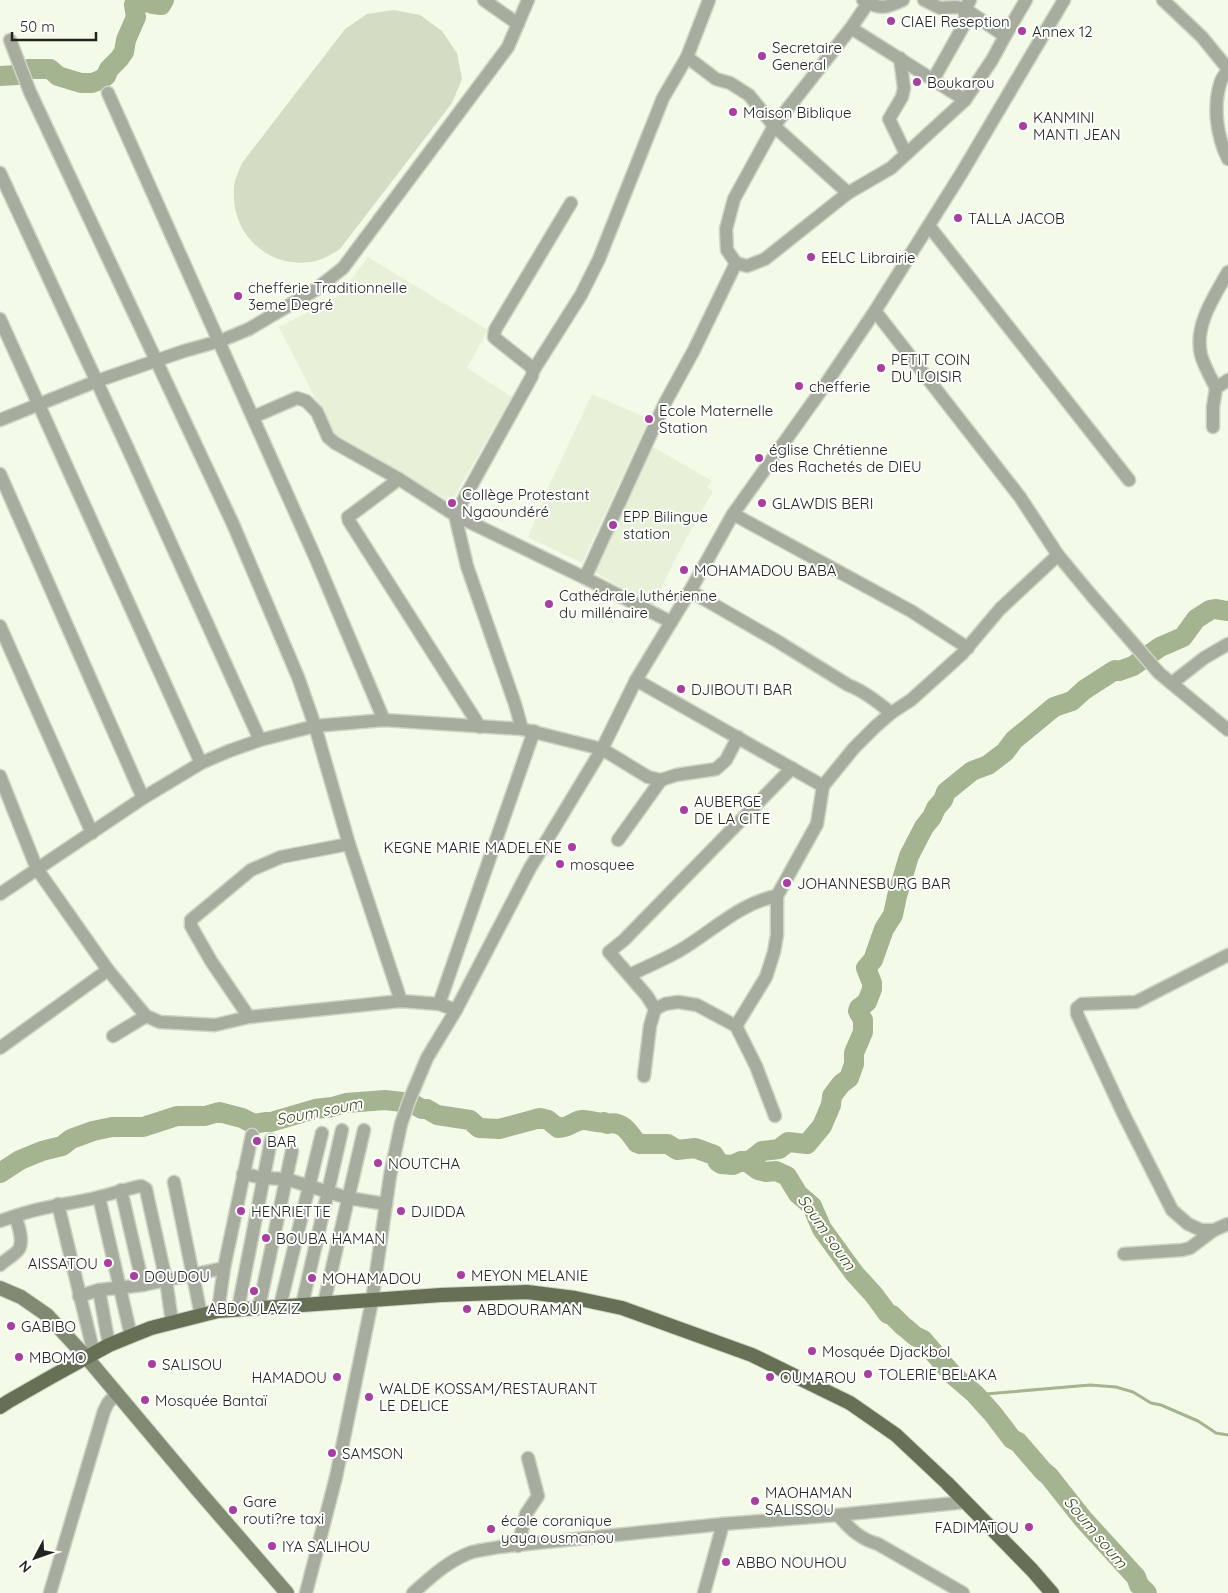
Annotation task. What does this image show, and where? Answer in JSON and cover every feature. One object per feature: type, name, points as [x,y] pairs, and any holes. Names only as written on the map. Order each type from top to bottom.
[{"type":"main road","points":[[0,1288],[21,1297],[47,1315],[90,1356],[116,1393],[287,1593]]},
{"type":"main road","points":[[0,1407],[109,1345],[151,1328],[218,1311],[442,1295],[527,1292],[576,1298],[622,1308],[752,1355],[850,1403],[896,1435],[966,1502],[1052,1593]]},
{"type":"street","points":[[484,0],[518,24]]},
{"type":"street","points":[[0,420],[97,382],[184,351],[220,341],[249,329],[315,290],[343,268],[508,46],[528,0]]},
{"type":"street","points":[[439,1004],[528,730],[516,704],[466,566],[455,515],[532,376],[533,371],[581,295],[599,259],[663,98],[687,57],[709,0]]},
{"type":"street","points":[[902,0],[882,8],[867,1],[851,28],[774,126],[734,199],[726,229],[727,250],[736,263],[747,266],[765,260],[848,193],[891,168],[965,100],[992,60],[1026,0]]},
{"type":"street","points":[[924,0],[940,8],[968,4]]},
{"type":"street","points":[[306,1593],[336,1477],[372,1301],[390,1176],[401,1124],[408,1101],[427,1058],[456,1010],[530,868],[602,749],[636,680],[690,591],[733,514],[875,311],[962,174],[1064,0]]},
{"type":"street","points":[[1163,0],[1202,37],[1228,70],[1220,82],[1217,104],[1217,125],[1223,150],[1228,159]]},
{"type":"street","points":[[968,4],[1006,36]]},
{"type":"street","points":[[933,80],[964,23],[968,4]]},
{"type":"street","points":[[851,28],[965,100]]},
{"type":"street","points":[[10,40],[25,79],[233,524],[298,677],[315,726],[349,844],[401,1001]]},
{"type":"street","points":[[687,57],[716,78],[730,83],[749,95],[774,126],[848,193]]},
{"type":"street","points":[[900,58],[904,88],[902,97],[890,120],[906,154]]},
{"type":"street","points":[[108,93],[316,559],[384,720]]},
{"type":"street","points":[[0,173],[260,740]]},
{"type":"street","points":[[533,371],[530,366],[496,340],[494,337],[495,330],[571,203]]},
{"type":"street","points":[[929,226],[1129,480]]},
{"type":"street","points":[[585,578],[665,404],[694,350],[736,263]]},
{"type":"street","points":[[1213,427],[1213,407],[1216,388],[1201,356],[1200,332],[1208,308],[1228,272]]},
{"type":"street","points":[[875,311],[1020,496],[1058,555],[1158,673],[1228,730]]},
{"type":"street","points":[[0,319],[201,763]]},
{"type":"street","points":[[1216,388],[1228,380]]},
{"type":"street","points":[[253,417],[297,398],[306,401],[317,412],[328,437],[335,443],[399,479],[455,515],[671,622]]},
{"type":"street","points":[[0,474],[143,798]]},
{"type":"street","points":[[399,479],[348,518],[480,727]]},
{"type":"street","points":[[733,514],[911,611],[968,648]]},
{"type":"street","points":[[736,1026],[766,977],[777,935],[777,896],[817,824],[823,786],[854,748],[891,713],[910,700],[968,648],[1000,609],[1058,555]]},
{"type":"street","points":[[690,591],[862,692],[891,713]]},
{"type":"street","points":[[0,626],[92,833]]},
{"type":"street","points":[[1172,683],[1204,658],[1228,644]]},
{"type":"street","points":[[636,680],[823,786]]},
{"type":"street","points":[[0,894],[143,798],[201,763],[260,740],[315,726],[384,720],[528,730],[602,749],[648,777],[661,780],[676,775],[716,769],[726,760],[738,737]]},
{"type":"street","points":[[655,1009],[647,996],[609,952],[631,933],[792,768]]},
{"type":"street","points":[[0,776],[36,869],[108,970],[146,1016],[160,1022],[215,1026],[248,1017],[401,1001],[439,1004],[456,1010]]},
{"type":"street","points":[[618,840],[661,780]]},
{"type":"street","points":[[248,1017],[211,961],[191,926],[191,920],[251,870],[281,857],[349,844]]},
{"type":"street","points":[[630,975],[679,951],[728,917],[763,898],[777,896]]},
{"type":"street","points":[[1214,1230],[1201,1230],[1188,1224],[1172,1210],[1123,1113],[1077,1014],[1077,1008],[1082,1004],[1136,1002],[1228,956]]},
{"type":"street","points":[[0,1048],[108,970]]},
{"type":"street","points":[[644,1076],[650,1026],[655,1009],[665,1004],[678,1002],[697,1006],[736,1026],[756,1066],[775,1116]]},
{"type":"street","points":[[113,1036],[146,1016]]},
{"type":"street","points":[[302,1305],[342,1130]]},
{"type":"street","points":[[324,1303],[364,1130]]},
{"type":"street","points":[[280,1306],[322,1133]]},
{"type":"street","points":[[218,1311],[224,1268],[252,1135]]},
{"type":"street","points":[[238,1309],[271,1140]]},
{"type":"street","points":[[259,1307],[292,1152]]},
{"type":"street","points":[[244,1174],[264,1178],[286,1179],[348,1198],[386,1204]]},
{"type":"street","points":[[174,1182],[194,1274],[200,1315]]},
{"type":"street","points":[[0,1220],[34,1209],[99,1197],[141,1186],[146,1189],[166,1280],[172,1322]]},
{"type":"street","points":[[121,1190],[143,1285]]},
{"type":"street","points":[[99,1197],[131,1336]]},
{"type":"street","points":[[58,1204],[79,1296],[90,1356]]},
{"type":"street","points":[[0,1265],[19,1249],[21,1242],[15,1216]]},
{"type":"street","points":[[1124,1254],[1190,1248],[1214,1230],[1228,1224]]},
{"type":"street","points":[[79,1296],[99,1290],[143,1285],[224,1268]]},
{"type":"street","points":[[99,1290],[109,1345]]},
{"type":"street","points":[[50,1593],[104,1411],[116,1393]]},
{"type":"street","points":[[518,1546],[526,1514],[538,1496],[528,1458]]},
{"type":"street","points":[[413,1593],[454,1560],[472,1552],[499,1547],[723,1524],[838,1516],[966,1502]]},
{"type":"street","points":[[838,1516],[854,1533],[878,1544],[963,1593]]},
{"type":"street","points":[[704,1593],[723,1524]]},
{"type":"shaded area","points":[[394,10],[420,15],[442,31],[457,53],[462,79],[452,103],[340,249],[319,260],[299,263],[269,255],[256,246],[246,234],[234,205],[234,188],[242,163],[345,29],[367,14]]},
{"type":"shaded area","points":[[368,257],[488,330],[467,368],[512,397],[451,502],[335,437],[279,327],[339,296]]},
{"type":"shaded area","points":[[592,394],[649,419],[582,563],[528,537],[548,488]]},
{"type":"shaded area","points":[[650,445],[712,481],[707,488],[713,491],[677,555],[653,606],[593,571]]},
{"type":"waterway","points":[[0,76],[17,75],[28,69],[50,69],[58,76],[81,83],[92,83],[100,80],[106,76],[109,69],[124,52],[126,40],[136,17],[134,5],[142,0],[161,5],[164,0]]},
{"type":"waterway","points":[[748,1162],[762,1151],[779,1149],[788,1142],[807,1144],[822,1126],[831,1105],[832,1096],[841,1084],[849,1078],[854,1064],[854,1053],[863,1032],[863,1020],[858,1011],[867,1002],[872,989],[872,983],[866,968],[873,960],[884,929],[893,915],[909,856],[924,827],[943,800],[946,792],[972,771],[988,765],[1005,752],[1014,740],[1054,707],[1072,701],[1084,690],[1115,670],[1119,671],[1133,666],[1160,647],[1183,637],[1196,619],[1210,610],[1228,611]]},
{"type":"waterway","name":"Soum soum","points":[[0,1173],[20,1160],[42,1151],[62,1146],[71,1139],[112,1127],[143,1127],[177,1116],[205,1116],[219,1112],[242,1118],[254,1124],[271,1122],[315,1109],[346,1103],[385,1100],[411,1103],[437,1115],[470,1120],[479,1128],[499,1129],[540,1118],[548,1120],[558,1128],[566,1127],[582,1120],[612,1123],[621,1125],[640,1144],[668,1144],[677,1150],[695,1148],[714,1155],[721,1164],[733,1165],[746,1161],[758,1170],[766,1172],[776,1171],[787,1176],[798,1194],[812,1206],[822,1229],[854,1273],[888,1314],[892,1315],[915,1336],[923,1340],[953,1375],[975,1394],[1012,1439],[1018,1442],[1049,1476],[1083,1519],[1136,1577],[1139,1585],[1147,1593]]},
{"type":"waterway","points":[[974,1395],[1090,1385],[1116,1387],[1133,1392],[1151,1403],[1161,1405],[1198,1421],[1216,1433],[1228,1435]]},
{"type":"place","name":"CIAEI Reseption","points":[[891,21]]},
{"type":"place","name":"Annex 12","points":[[1022,31]]},
{"type":"place","name":"Secretaire General","points":[[762,56]]},
{"type":"place","name":"Boukarou","points":[[917,82]]},
{"type":"place","name":"Maison Biblique","points":[[733,112]]},
{"type":"place","name":"KANMINI MANTI JEAN","points":[[1023,126]]},
{"type":"place","name":"TALLA JACOB","points":[[958,218]]},
{"type":"place","name":"EELC Librairie","points":[[811,257]]},
{"type":"place","name":"chefferie Traditionnelle 3eme Degré","points":[[238,296]]},
{"type":"place","name":"PETIT COIN DU LOISIR","points":[[881,368]]},
{"type":"place","name":"chefferie","points":[[799,386]]},
{"type":"place","name":"Ecole Maternelle Station","points":[[649,419]]},
{"type":"place","name":"église Chrétienne des Rachetés de DIEU","points":[[759,458]]},
{"type":"place","name":"Collège Protestant Ngaoundéré","points":[[452,503]]},
{"type":"place","name":"GLAWDIS BERI","points":[[762,503]]},
{"type":"place","name":"EPP Bilingue station","points":[[613,525]]},
{"type":"place","name":"MOHAMADOU BABA","points":[[684,570]]},
{"type":"place","name":"Cathédrale luthérienne du millénaire","points":[[549,604]]},
{"type":"place","name":"DJIBOUTI BAR","points":[[681,689]]},
{"type":"place","name":"AUBERGE DE LA CITE","points":[[684,810]]},
{"type":"place","name":"KEGNE MARIE MADELENE","points":[[572,847]]},
{"type":"place","name":"mosquee","points":[[560,864]]},
{"type":"place","name":"JOHANNESBURG BAR","points":[[787,883]]},
{"type":"place","name":"BAR","points":[[257,1141]]},
{"type":"place","name":"NOUTCHA","points":[[378,1163]]},
{"type":"place","name":"HENRIETTE","points":[[241,1211]]},
{"type":"place","name":"DJIDDA","points":[[401,1211]]},
{"type":"place","name":"BOUBA HAMAN","points":[[266,1238]]},
{"type":"place","name":"AISSATOU","points":[[108,1263]]},
{"type":"place","name":"MEYON MELANIE","points":[[461,1275]]},
{"type":"place","name":"DOUDOU","points":[[134,1276]]},
{"type":"place","name":"MOHAMADOU","points":[[312,1278]]},
{"type":"place","name":"ABDOULAZIZ","points":[[254,1291]]},
{"type":"place","name":"ABDOURAMAN","points":[[467,1309]]},
{"type":"place","name":"GABIBO","points":[[11,1326]]},
{"type":"place","name":"Mosquée Djackbol","points":[[812,1351]]},
{"type":"place","name":"MBOMO","points":[[19,1357]]},
{"type":"place","name":"SALISOU","points":[[152,1364]]},
{"type":"place","name":"TOLERIE BELAKA","points":[[868,1374]]},
{"type":"place","name":"HAMADOU","points":[[337,1377]]},
{"type":"place","name":"OUMAROU","points":[[770,1377]]},
{"type":"place","name":"WALDE KOSSAM/RESTAURANT LE DELICE","points":[[369,1397]]},
{"type":"place","name":"Mosquée Bantaï","points":[[145,1400]]},
{"type":"place","name":"SAMSON","points":[[332,1453]]},
{"type":"place","name":"MAOHAMAN SALISSOU","points":[[755,1501]]},
{"type":"place","name":"Gare routi?re taxi","points":[[233,1510]]},
{"type":"place","name":"FADIMATOU","points":[[1029,1527]]},
{"type":"place","name":"école coranique yaya ousmanou","points":[[491,1529]]},
{"type":"place","name":"IYA SALIHOU","points":[[272,1546]]},
{"type":"place","name":"ABBO NOUHOU","points":[[726,1562]]}]
